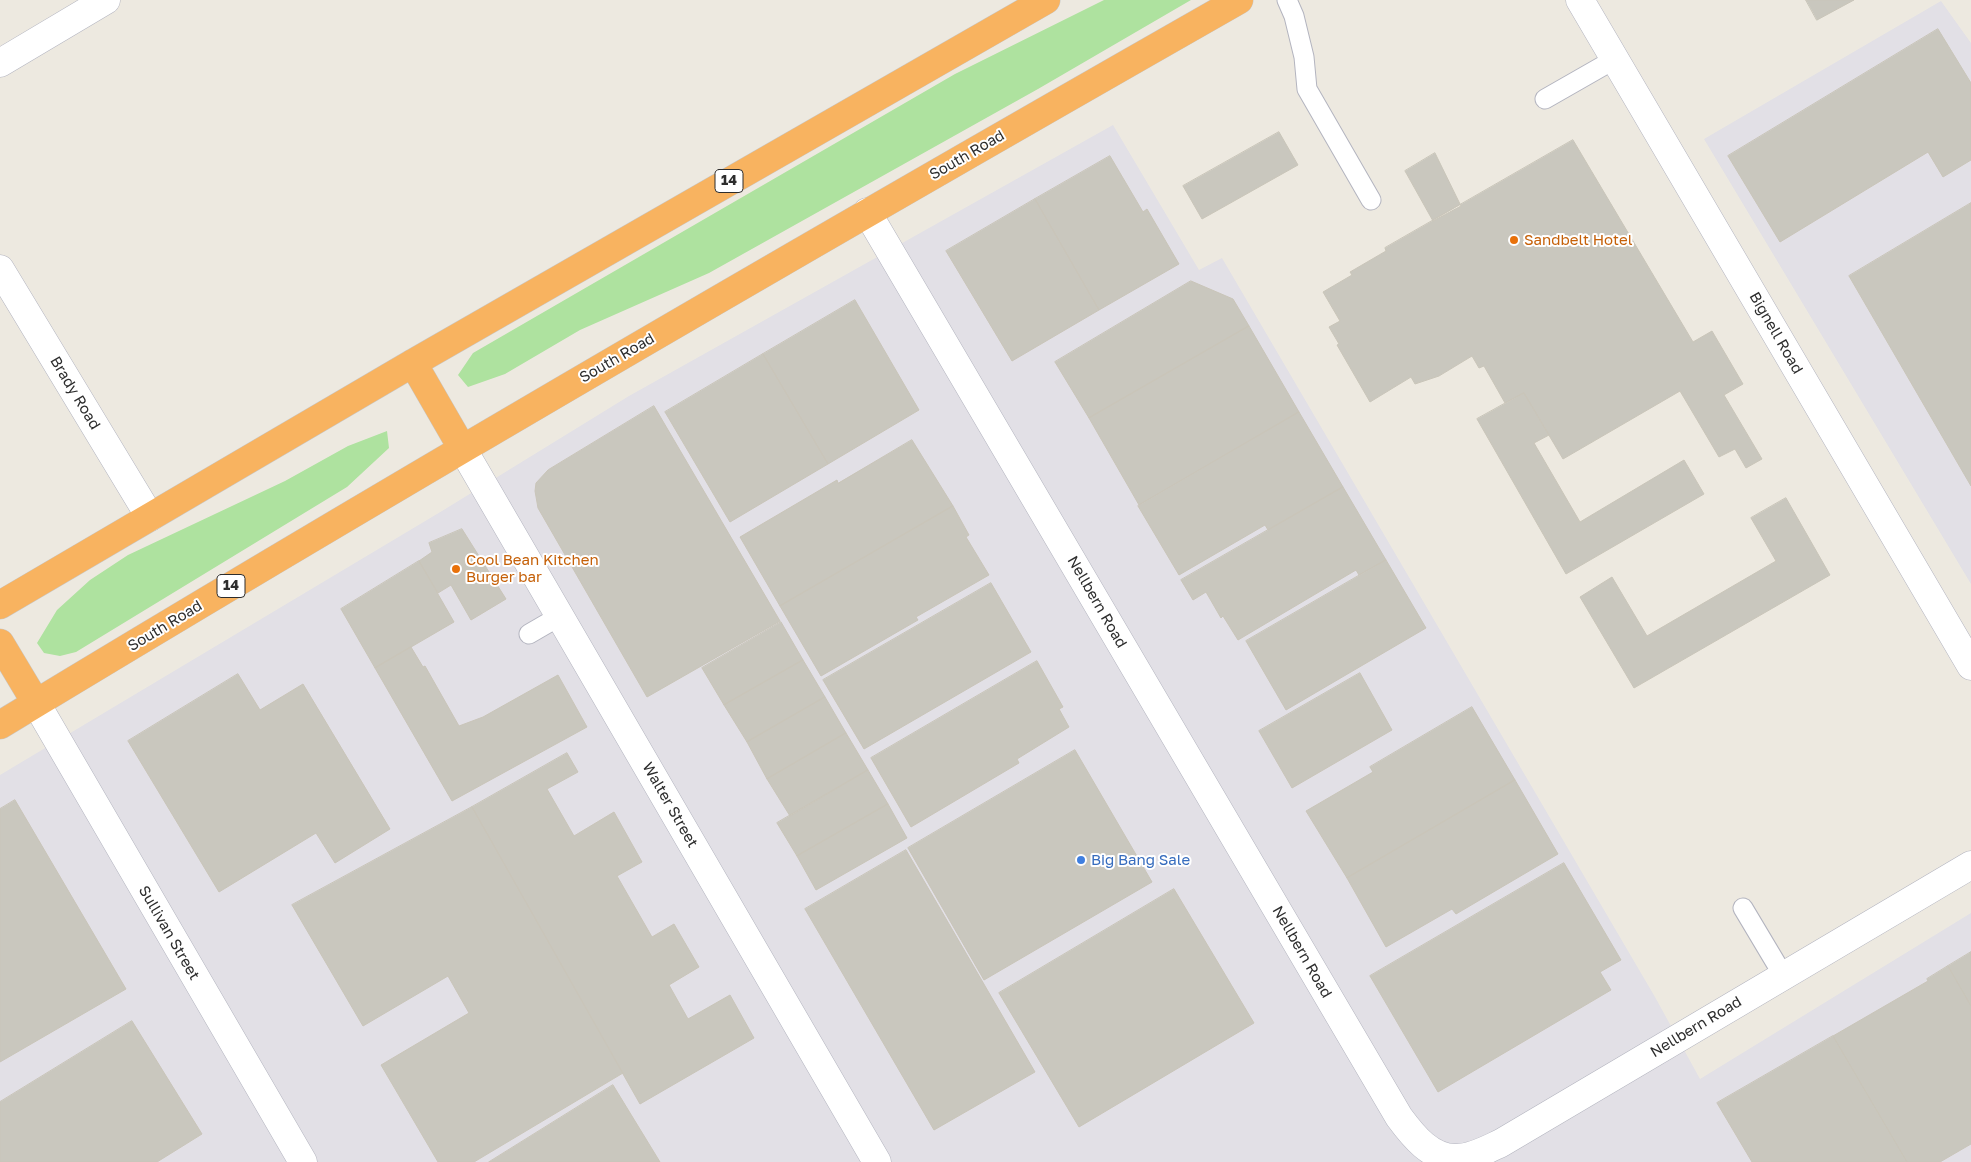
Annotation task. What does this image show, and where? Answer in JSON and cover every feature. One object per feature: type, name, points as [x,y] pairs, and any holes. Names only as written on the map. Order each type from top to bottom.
[{"type":"highway","name":"14","points":[[0,605],[413,363],[1046,0]]},
{"type":"highway","name":"South Road","points":[[0,724],[462,448],[867,212],[1239,0]]},
{"type":"highway","points":[[413,363],[462,448]]},
{"type":"highway","points":[[0,643],[36,703]]},
{"type":"street","points":[[0,62],[106,0]]},
{"type":"street","name":"Bignell Road","points":[[1580,0],[1971,666]]},
{"type":"street","name":"Nellbern Road","points":[[867,212],[1399,1117],[1414,1137],[1426,1148],[1456,1159],[1487,1149],[1971,865]]},
{"type":"street","name":"Brady Road","points":[[0,269],[150,517]]},
{"type":"street","name":"Walter Street","points":[[462,448],[877,1162]]},
{"type":"street","name":"Sullivan Street","points":[[36,703],[303,1162]]},
{"type":"lane","points":[[1288,0],[1304,57],[1307,89],[1371,200]]},
{"type":"lane","points":[[1545,99],[1615,59]]},
{"type":"lane","points":[[528,634],[560,616]]},
{"type":"lane","points":[[1744,908],[1783,975]]},
{"type":"shaded area","points":[[1941,1],[1971,43],[1971,584],[1704,139]]},
{"type":"shaded area","points":[[1113,125],[1199,270],[1222,258],[1655,997],[1700,1079],[1971,913],[1971,1162],[0,1162],[0,775],[442,511],[629,396]]},
{"type":"green space","points":[[1104,0],[1191,0],[1038,89],[709,273],[580,330],[505,374],[468,387],[458,375],[473,353],[955,74]]},
{"type":"green space","points":[[387,431],[389,448],[347,487],[76,652],[60,656],[44,653],[37,643],[57,610],[90,580],[128,555],[285,481],[348,446]]},
{"type":"building","points":[[1806,0],[1854,0],[1817,20]]},
{"type":"building","points":[[1938,29],[1971,83],[1971,160],[1943,177],[1928,152],[1780,242],[1728,156]]},
{"type":"building","points":[[1279,132],[1298,165],[1202,219],[1183,186]]},
{"type":"building","points":[[1573,140],[1693,342],[1712,331],[1743,384],[1724,395],[1762,459],[1746,468],[1735,449],[1719,457],[1680,391],[1563,459],[1524,393],[1505,403],[1484,366],[1479,368],[1472,356],[1439,376],[1415,384],[1411,377],[1370,402],[1337,345],[1339,344],[1329,327],[1340,321],[1323,292],[1352,275],[1350,272],[1386,251],[1385,248]]},
{"type":"building","points":[[1435,153],[1461,206],[1433,221],[1405,171]]},
{"type":"building","points":[[1110,156],[1143,212],[1147,209],[1179,264],[1099,310],[1035,199]]},
{"type":"building","points":[[1035,199],[1099,310],[1012,361],[946,251]]},
{"type":"building","points":[[1971,203],[1971,486],[1849,276]]},
{"type":"building","points":[[1191,281],[1233,299],[1249,326],[1089,418],[1055,362]]},
{"type":"building","points":[[855,300],[919,410],[828,464],[763,354]]},
{"type":"building","points":[[1249,326],[1299,412],[1139,505],[1089,418]]},
{"type":"building","points":[[763,354],[828,464],[730,522],[665,412]]},
{"type":"building","points":[[1524,393],[1549,435],[1534,443],[1580,522],[1684,460],[1704,494],[1566,574],[1477,419]]},
{"type":"building","points":[[654,406],[780,621],[647,697],[538,508],[535,491],[536,483],[548,470]]},
{"type":"building","points":[[1299,412],[1343,487],[1268,530],[1265,525],[1179,575],[1138,506]]},
{"type":"building","points":[[912,440],[953,506],[780,606],[740,537],[837,480],[838,483]]},
{"type":"building","points":[[1343,487],[1386,560],[1359,575],[1356,570],[1238,640],[1223,616],[1221,618],[1206,592],[1193,600],[1181,580]]},
{"type":"building","points":[[1786,498],[1830,575],[1634,688],[1580,597],[1612,577],[1647,636],[1776,561],[1751,518]]},
{"type":"building","points":[[953,506],[969,535],[966,537],[989,575],[916,617],[918,620],[821,676],[780,606]]},
{"type":"building","points":[[462,529],[506,599],[471,620],[451,585],[438,593],[419,561],[432,552],[429,543]]},
{"type":"building","points":[[1386,560],[1426,628],[1286,710],[1246,641]]},
{"type":"building","points":[[419,561],[454,622],[375,668],[341,609]]},
{"type":"building","points":[[991,583],[1031,652],[864,749],[823,680]]},
{"type":"building","points":[[781,622],[803,660],[724,705],[702,668]]},
{"type":"building","points":[[411,647],[423,667],[425,666],[459,726],[483,717],[558,675],[587,727],[452,801],[375,668]]},
{"type":"building","points":[[803,660],[825,697],[747,742],[724,705]]},
{"type":"building","points":[[1037,661],[1063,707],[1059,709],[1069,727],[1017,759],[1019,763],[911,827],[871,758]]},
{"type":"building","points":[[1360,673],[1392,730],[1292,788],[1259,731]]},
{"type":"building","points":[[238,674],[260,710],[303,684],[390,829],[335,863],[316,833],[219,892],[128,741]]},
{"type":"building","points":[[825,697],[846,733],[767,779],[747,742]]},
{"type":"building","points":[[1472,707],[1515,780],[1347,878],[1306,811],[1373,772],[1370,767]]},
{"type":"building","points":[[846,733],[868,770],[790,816],[767,779]]},
{"type":"building","points":[[1075,750],[1152,882],[984,980],[908,848]]},
{"type":"building","points":[[567,753],[578,772],[547,789],[574,836],[614,812],[642,862],[617,876],[652,937],[674,924],[699,967],[669,985],[688,1019],[730,995],[754,1038],[640,1104],[472,807]]},
{"type":"building","points":[[868,770],[888,804],[797,856],[777,823]]},
{"type":"building","points":[[1515,780],[1558,854],[1456,914],[1452,909],[1386,947],[1347,878]]},
{"type":"building","points":[[15,800],[126,989],[0,1062],[0,809]]},
{"type":"building","points":[[888,804],[907,838],[816,890],[797,856]]},
{"type":"building","points":[[472,807],[623,1073],[474,1162],[438,1162],[381,1065],[469,1013],[448,976],[363,1026],[292,905]]},
{"type":"building","points":[[906,850],[1035,1072],[934,1130],[805,909]]},
{"type":"building","points":[[1564,863],[1621,960],[1600,972],[1611,990],[1438,1092],[1370,976]]},
{"type":"building","points":[[1174,889],[1254,1023],[1079,1127],[999,993]]},
{"type":"building","points":[[1971,952],[1971,1006],[1948,966]]},
{"type":"building","points":[[1948,966],[1971,1006],[1971,1144],[1940,1162],[1907,1162],[1833,1036],[1928,981],[1927,979]]},
{"type":"building","points":[[132,1021],[202,1134],[157,1162],[0,1162],[0,1102]]},
{"type":"building","points":[[1833,1036],[1907,1162],[1752,1162],[1717,1103]]},
{"type":"building","points":[[613,1085],[660,1162],[489,1162]]},
{"type":"place","name":"Sandbelt Hotel","points":[[1514,240]]},
{"type":"place","name":"Cool Bean Kitchen Burger bar","points":[[456,569]]},
{"type":"place","name":"Big Bang Sale","points":[[1081,860]]}]
